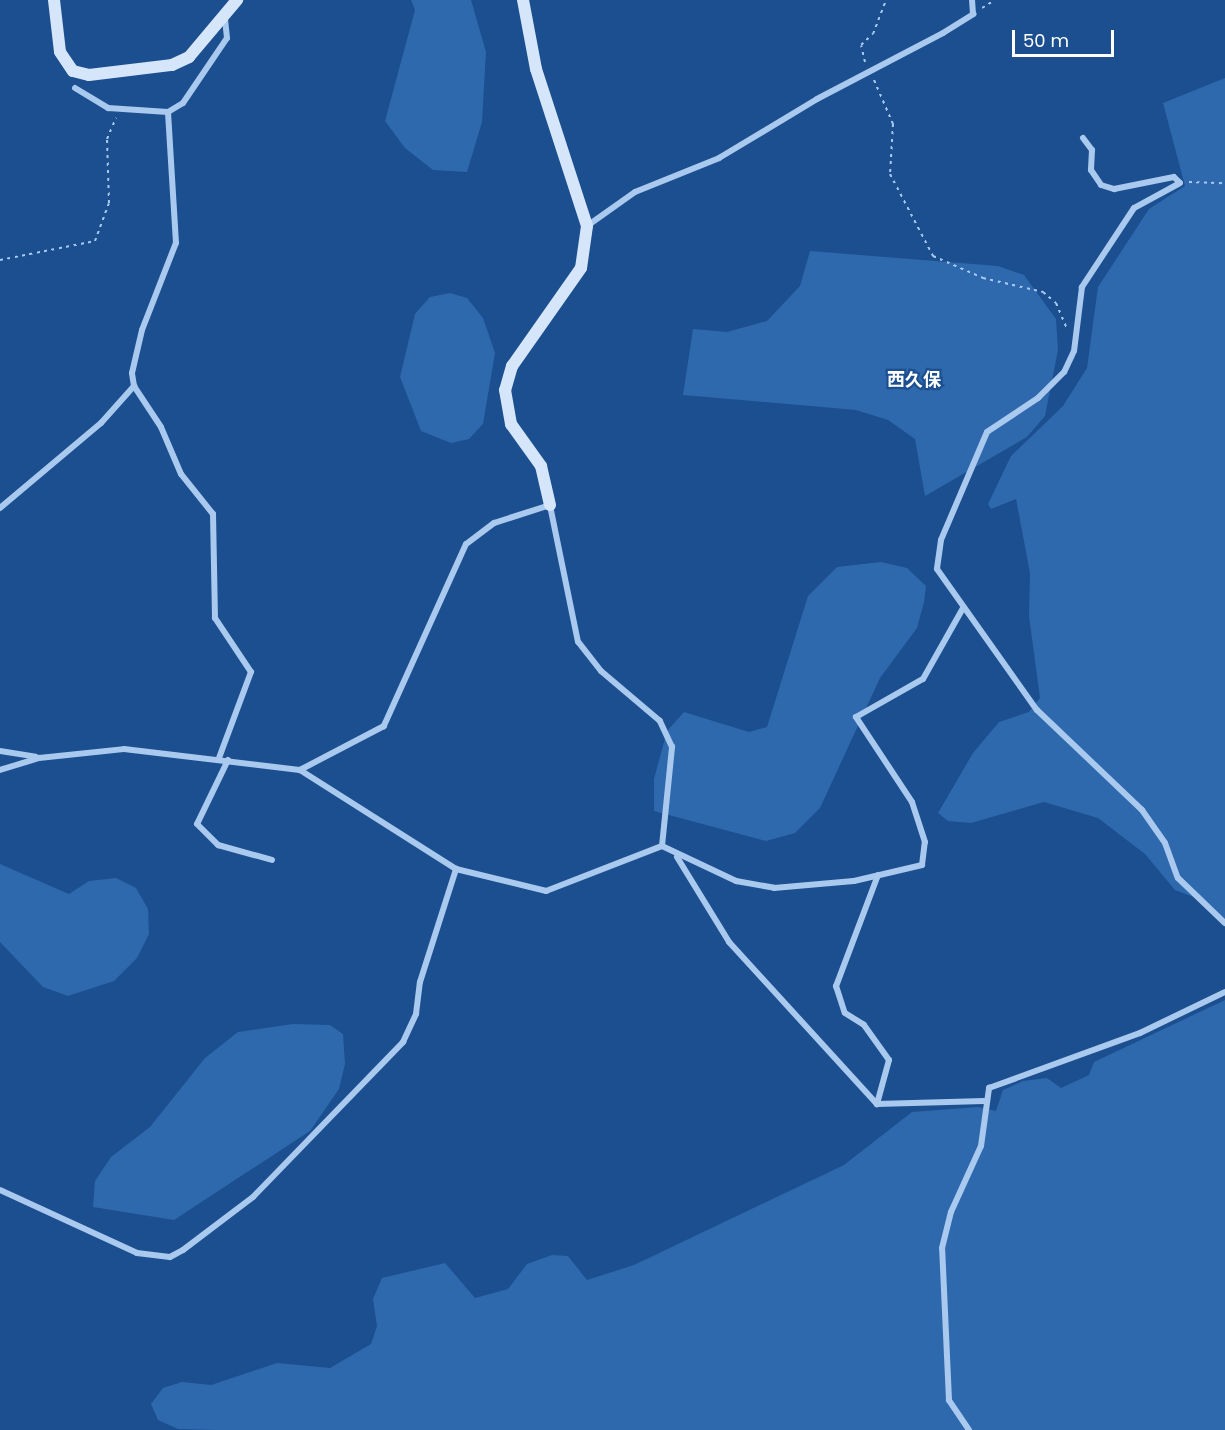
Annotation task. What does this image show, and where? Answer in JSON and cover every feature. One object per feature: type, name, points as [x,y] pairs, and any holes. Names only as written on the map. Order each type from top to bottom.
[{"type":"street","points":[[54,0],[60,52],[73,71],[88,75],[172,64],[197,50],[225,18],[237,0]]},
{"type":"street","points":[[523,0],[542,90],[587,226],[581,268],[512,366],[505,390],[511,424],[541,466],[578,642],[601,671],[660,720],[669,737],[662,846]]},
{"type":"street","points":[[587,226],[635,192],[719,158],[867,71],[973,14],[972,0]]},
{"type":"street","points":[[75,87],[87,99],[122,111],[168,112],[183,103],[227,38],[225,18]]},
{"type":"street","points":[[0,508],[101,423],[134,386],[142,330],[176,243],[168,112]]},
{"type":"street","points":[[1083,138],[1092,150],[1090,170],[1101,186],[1114,189],[1174,177],[1180,183],[1134,208],[1082,286],[1074,351],[1064,372],[1038,398],[983,438],[939,548],[937,568],[1037,710],[1142,810],[1165,843],[1178,878],[1225,923]]},
{"type":"street","points":[[134,386],[161,427],[181,474],[213,514],[215,618],[251,672],[219,758]]},
{"type":"street","points":[[300,770],[384,726],[466,544],[494,523],[550,505]]},
{"type":"street","points":[[662,846],[677,857],[736,881],[774,888],[878,875],[922,865],[927,854],[905,788],[856,717],[923,679],[935,650],[963,608]]},
{"type":"street","points":[[0,770],[39,758],[124,749],[219,758],[300,770],[456,869],[520,887],[558,890],[662,846]]},
{"type":"street","points":[[0,751],[39,758]]},
{"type":"street","points":[[228,760],[197,824],[218,845],[272,860]]},
{"type":"street","points":[[677,857],[729,942],[877,1104],[984,1101]]},
{"type":"street","points":[[0,1190],[137,1253],[170,1257],[183,1250],[253,1197],[403,1042],[416,1014],[420,982],[456,869]]},
{"type":"street","points":[[877,1104],[890,1072],[888,1060],[864,1025],[845,1013],[836,986],[878,875]]},
{"type":"street","points":[[969,1430],[948,1400],[942,1248],[951,1212],[981,1146],[984,1101],[989,1088],[1140,1033],[1225,992]]},
{"type":"path","points":[[886,0],[873,34],[861,45],[867,71],[893,124],[890,174],[933,256],[938,263],[1051,297],[1074,351]]},
{"type":"path","points":[[973,14],[995,0]]},
{"type":"path","points":[[0,261],[96,241],[109,202],[109,127],[122,111]]},
{"type":"path","points":[[1180,183],[1225,183]]},
{"type":"shaded area","points":[[411,0],[471,0],[486,52],[482,122],[467,172],[433,170],[405,148],[385,121],[415,10]]},
{"type":"shaded area","points":[[1225,78],[1225,926],[1204,901],[1175,890],[1145,854],[1098,818],[1044,802],[971,823],[948,821],[938,813],[973,753],[999,722],[1029,712],[1040,698],[1029,616],[1030,573],[1016,499],[991,509],[988,504],[1011,456],[1063,406],[1087,368],[1098,287],[1149,209],[1185,186],[1163,103]]},
{"type":"shaded area","points":[[810,251],[998,266],[1024,275],[1056,319],[1058,350],[1045,416],[1027,437],[925,496],[915,439],[888,420],[856,410],[683,395],[693,329],[727,332],[767,321],[800,286]]},
{"type":"shaded area","points":[[450,293],[467,298],[483,318],[495,353],[483,424],[469,439],[451,443],[421,431],[400,377],[415,314],[430,297]]},
{"type":"shaded area","points":[[881,562],[907,568],[926,586],[924,602],[917,628],[880,678],[820,808],[795,833],[766,841],[654,811],[654,779],[667,731],[684,712],[749,732],[767,727],[808,596],[837,567]]},
{"type":"shaded area","points":[[0,864],[69,894],[89,881],[116,878],[136,888],[148,909],[149,934],[137,958],[114,981],[68,996],[43,987],[0,942]]},
{"type":"shaded area","points":[[1225,1000],[1225,1430],[218,1430],[178,1429],[158,1420],[151,1404],[163,1388],[182,1382],[211,1385],[277,1363],[330,1368],[371,1344],[377,1326],[373,1299],[382,1278],[445,1263],[475,1298],[508,1289],[527,1264],[552,1255],[568,1256],[587,1280],[634,1265],[844,1165],[912,1112],[978,1107],[996,1111],[1003,1090],[1023,1081],[1047,1078],[1061,1088],[1089,1075],[1094,1062]]},
{"type":"shaded area","points":[[293,1024],[330,1025],[343,1034],[345,1064],[339,1089],[310,1131],[174,1220],[93,1207],[95,1181],[111,1157],[150,1127],[205,1058],[238,1032]]},
{"type":"district","name":"西久保","points":[[914,380]]}]
